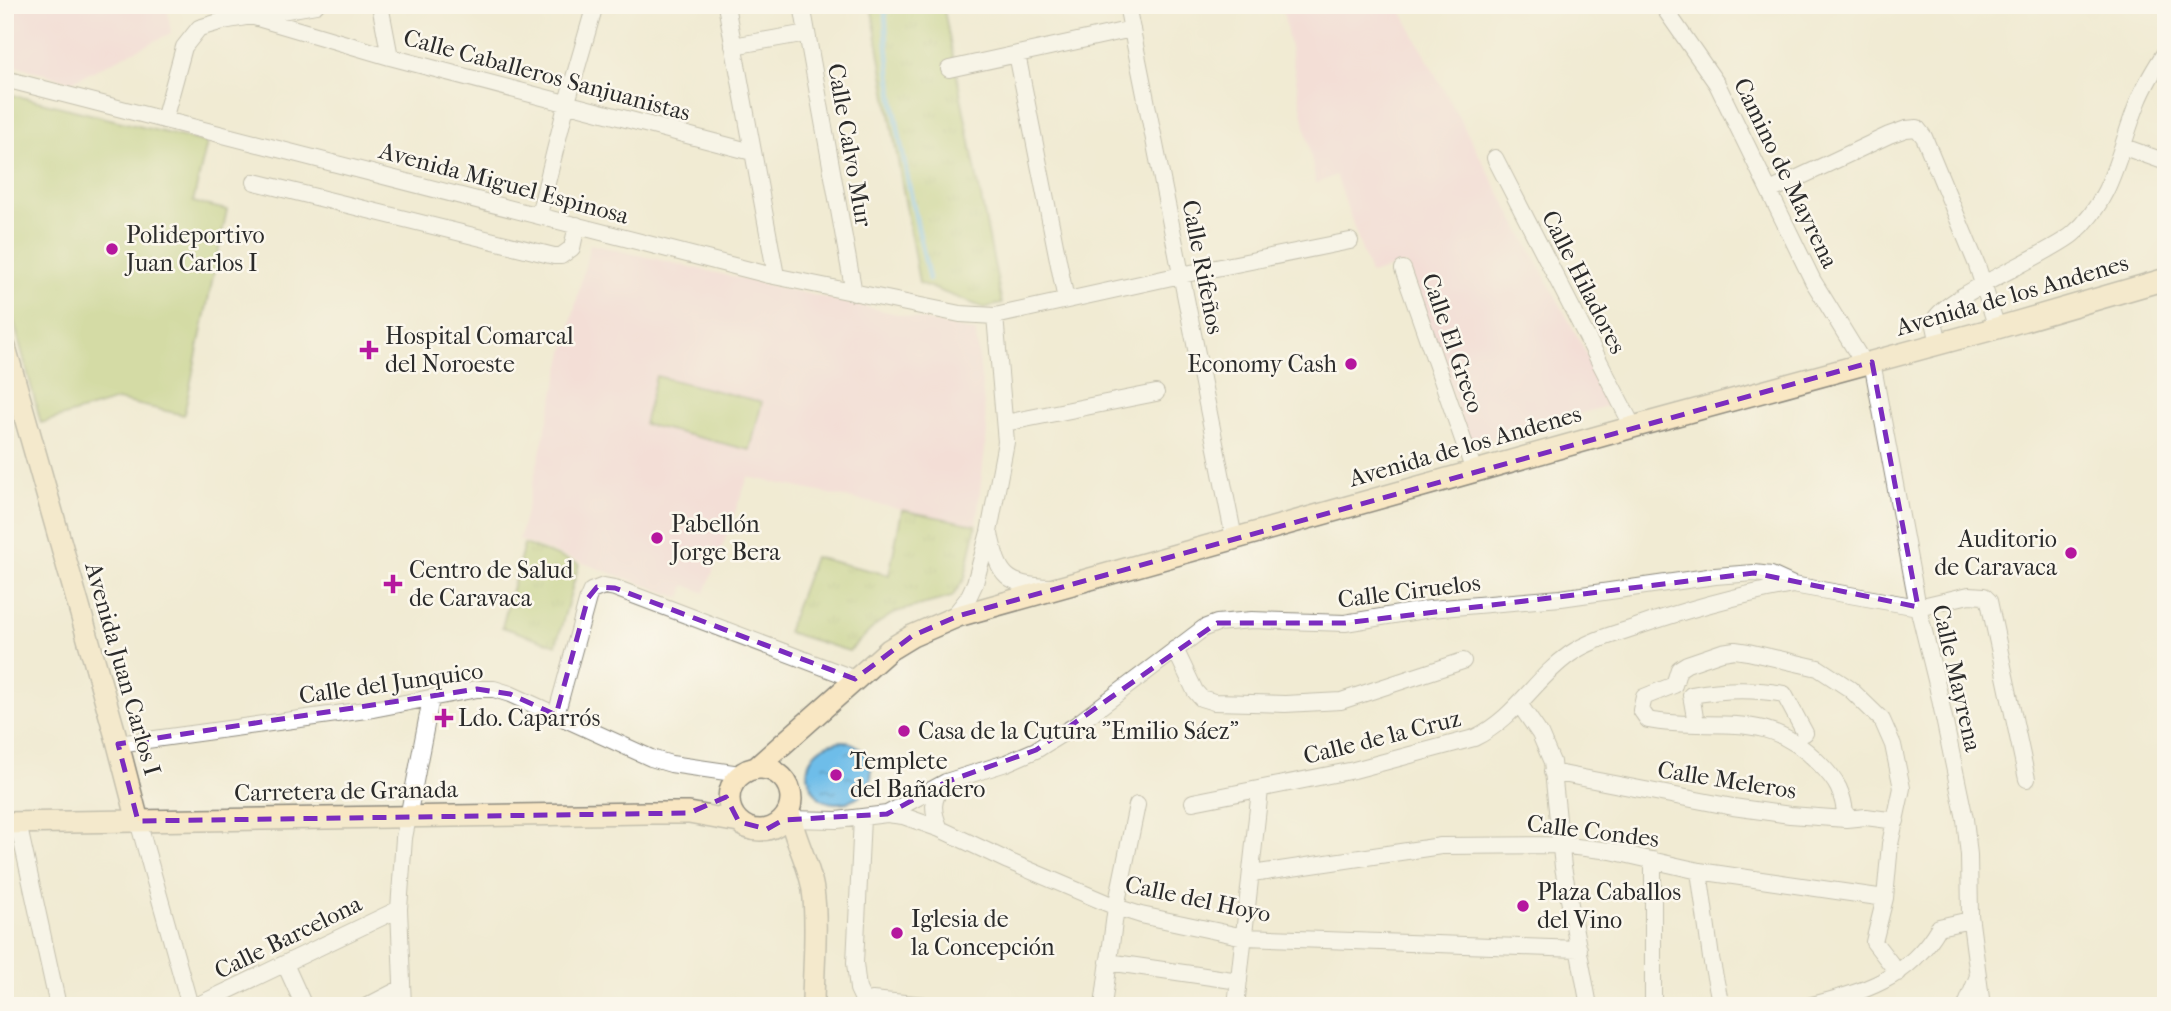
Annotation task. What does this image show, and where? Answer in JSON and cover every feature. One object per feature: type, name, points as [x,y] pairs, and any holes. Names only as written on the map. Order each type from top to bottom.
[{"type":"main road","name":"Avenida de los Andenes","points":[[809,723],[889,650],[952,618],[2166,279]]},
{"type":"main road","name":"Avenida Juan Carlos I","points":[[5,347],[138,821]]},
{"type":"main road","name":"Carretera de Granada","points":[[689,813],[718,801],[809,723]]},
{"type":"main road","points":[[786,781],[792,755],[809,723]]},
{"type":"main road","points":[[783,820],[747,827],[739,822],[730,808],[742,778],[775,771],[786,781],[791,796],[783,820],[808,871],[813,892],[813,1006]]},
{"type":"main road","name":"Carretera de Granada","points":[[12,823],[408,815],[689,813],[739,822]]},
{"type":"street","points":[[164,120],[184,47],[199,28],[316,5]]},
{"type":"street","points":[[380,5],[390,57]]},
{"type":"street","points":[[539,215],[595,5]]},
{"type":"street","points":[[726,5],[776,276]]},
{"type":"street","name":"Calle Calvo Mur","points":[[802,5],[855,293]]},
{"type":"street","name":"Calle Rifeños","points":[[1127,5],[1234,538]]},
{"type":"street","name":"Camino de Mayrena","points":[[1662,5],[1717,84],[1813,281],[1868,363]]},
{"type":"street","name":"Calle Caballeros Sanjuanistas","points":[[251,16],[390,57],[752,152]]},
{"type":"street","points":[[948,69],[1132,29]]},
{"type":"street","points":[[733,46],[807,33]]},
{"type":"street","points":[[1939,344],[1935,317],[1983,285],[2063,242],[2086,222],[2104,196],[2124,148],[2137,105],[2150,75],[2166,51]]},
{"type":"street","points":[[1017,54],[1066,300]]},
{"type":"street","name":"Avenida Miguel Espinosa","points":[[5,79],[776,276],[960,314],[995,316],[1350,241]]},
{"type":"street","points":[[1770,191],[1889,135],[1917,128],[1924,137],[1983,285],[1997,328]]},
{"type":"street","points":[[2124,148],[2166,162]]},
{"type":"street","name":"Calle Hiladores","points":[[1496,158],[1633,427]]},
{"type":"street","points":[[255,182],[554,256],[561,256],[572,248],[577,225]]},
{"type":"street","name":"Calle El Greco","points":[[1403,269],[1474,471]]},
{"type":"street","points":[[952,618],[968,598],[975,583],[989,532],[1006,442],[995,316]]},
{"type":"street","name":"Calle Mayrena","points":[[1868,363],[1917,607],[1936,680],[1965,819],[1969,855],[1970,920],[1982,1006]]},
{"type":"street","points":[[1005,423],[1156,393]]},
{"type":"street","points":[[975,583],[977,594],[990,607],[1004,594],[1005,576],[994,556],[989,532]]},
{"type":"street","name":"Calle Ciruelos","points":[[887,814],[946,782],[1006,763],[1036,750],[1076,725],[1204,628],[1234,621],[1345,624],[1430,609],[1585,596],[1735,574],[1765,582],[1917,607]]},
{"type":"street","points":[[1005,576],[1025,585],[1058,588]]},
{"type":"street","name":"Calle de la Cruz","points":[[1193,802],[1354,770],[1474,738],[1493,729],[1520,705],[1550,671],[1587,643],[1765,582]]},
{"type":"street","points":[[556,715],[588,598],[591,591],[604,586],[855,679]]},
{"type":"street","points":[[1917,607],[1978,594],[1989,601],[2027,779]]},
{"type":"street","points":[[1175,649],[1195,691],[1201,698],[1214,702],[1286,704],[1341,701],[1463,661]]},
{"type":"street","points":[[1846,819],[1844,796],[1833,777],[1811,755],[1775,731],[1752,726],[1648,720],[1641,710],[1644,697],[1674,685],[1679,669],[1687,664],[1735,650],[1818,668],[1850,689],[1882,720],[1893,745],[1902,788],[1891,844],[1885,898],[1874,943],[1898,973]]},
{"type":"street","name":"Calle del Junquico","points":[[118,744],[431,699],[478,689],[494,689],[651,758],[742,778]]},
{"type":"street","points":[[1696,723],[1691,695],[1720,690],[1758,689],[1784,694],[1805,733]]},
{"type":"street","points":[[403,1006],[399,909],[408,815],[431,699]]},
{"type":"street","points":[[1520,705],[1541,734],[1548,749],[1559,845],[1589,1006]]},
{"type":"street","name":"Calle Meleros","points":[[1552,772],[1733,807],[1790,815],[1846,819],[1866,817],[1896,821]]},
{"type":"street","points":[[940,829],[934,816],[933,804],[936,792],[946,782]]},
{"type":"street","points":[[1236,1006],[1260,790]]},
{"type":"street","points":[[1103,1006],[1116,907],[1137,805]]},
{"type":"street","name":"Calle del Hoyo","points":[[783,820],[862,818],[887,814],[903,816],[940,829],[1007,861],[1116,907],[1244,937],[1578,949]]},
{"type":"street","points":[[862,818],[855,963],[858,989],[866,1004],[872,1000],[937,1006]]},
{"type":"street","name":"Avenida Juan Carlos I","points":[[138,821],[190,1006]]},
{"type":"street","points":[[12,823],[58,1006]]},
{"type":"street","name":"Calle Condes","points":[[1252,874],[1441,846],[1559,845],[1611,851],[1699,871],[1885,898]]},
{"type":"street","points":[[1653,860],[1653,1006]]},
{"type":"street","points":[[1699,871],[1711,958],[1721,1006]]},
{"type":"street","name":"Calle Barcelona","points":[[196,1006],[399,909]]},
{"type":"street","points":[[1808,1006],[1839,998],[1898,973],[1917,958],[1939,926],[1970,920]]},
{"type":"street","points":[[1108,962],[1239,981]]},
{"type":"street","points":[[285,964],[304,1006]]},
{"type":"street","points":[[1966,1006],[1978,975]]},
{"type":"street","points":[[366,1006],[402,988]]},
{"type":"highlighted area","points":[[1872,362],[1918,607],[1754,573],[1345,623],[1217,623],[1036,750],[946,782],[887,814],[783,820],[767,829],[739,822],[726,797],[689,813],[138,821],[118,744],[477,689],[510,694],[556,715],[588,598],[597,587],[615,588],[855,679],[912,636],[958,616]]},
{"type":"shaded area","points":[[5,5],[167,5],[171,33],[71,82],[5,62]]},
{"type":"shaded area","points":[[1311,5],[1398,5],[1614,404],[1470,445],[1406,264],[1370,274],[1336,175],[1316,184],[1283,11]]},
{"type":"shaded area","points":[[590,244],[976,332],[987,432],[976,525],[748,477],[705,593],[685,585],[681,598],[519,540]]},
{"type":"green space","points":[[871,5],[943,5],[1002,304],[984,308],[919,283]]},
{"type":"green space","name":"Polideportivo Juan Carlos I","points":[[5,93],[207,143],[193,202],[227,210],[184,415],[117,400],[41,423],[5,288]]},
{"type":"green space","points":[[656,376],[762,402],[750,450],[644,424]]},
{"type":"green space","points":[[902,510],[976,525],[965,578],[952,597],[896,612],[877,624],[849,651],[787,632],[814,557],[889,575]]},
{"type":"green space","points":[[524,544],[579,564],[556,645],[502,627]]},
{"type":"water","points":[[844,741],[859,748],[869,760],[871,776],[869,784],[859,796],[847,802],[833,803],[816,794],[808,774],[809,765],[817,751],[824,746]]},
{"type":"waterway","points":[[885,5],[895,109],[929,279]]},
{"type":"place","name":"Polideportivo Juan Carlos I","points":[[112,249]]},
{"type":"place","name":"Hospital Comarcal del Noroeste","points":[[369,350]]},
{"type":"place","name":"Economy Cash","points":[[1351,364]]},
{"type":"place","name":"Pabellón Jorge Bera","points":[[657,538]]},
{"type":"place","name":"Auditorio de Caravaca","points":[[2071,553]]},
{"type":"place","name":"Centro de Salud de Caravaca","points":[[393,584]]},
{"type":"place","name":"Ldo. Caparrós","points":[[444,718]]},
{"type":"place","name":"Casa de la Cutura \"Emilio Sáez\"","points":[[904,731]]},
{"type":"place","name":"Templete del Bañadero","points":[[836,775]]},
{"type":"place","name":"Plaza Caballos del Vino","points":[[1523,906]]},
{"type":"place","name":"Iglesia de la Concepción","points":[[897,933]]}]
